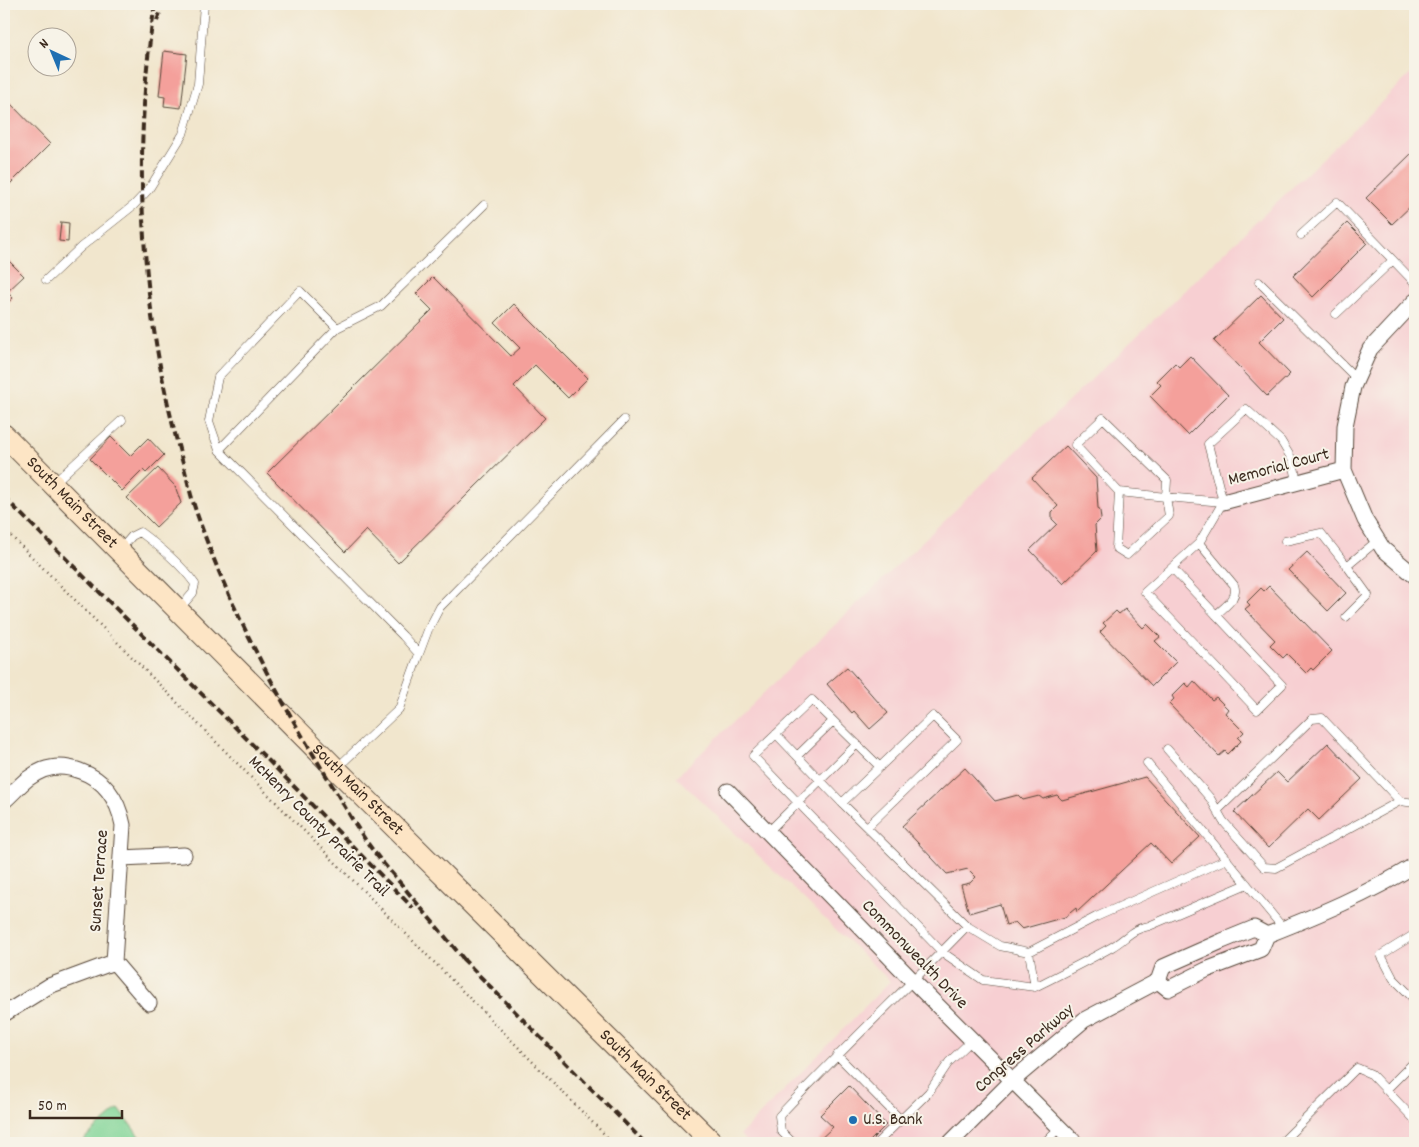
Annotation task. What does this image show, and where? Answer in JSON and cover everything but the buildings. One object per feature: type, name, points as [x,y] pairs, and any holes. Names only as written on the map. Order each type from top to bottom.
[{"type":"street","points":[[1415,301],[1370,349],[1357,379],[1345,426],[1344,470],[1365,520],[1383,549],[1415,576]]},
{"type":"street","name":"South Main Street","points":[[4,435],[336,769],[713,1143]]},
{"type":"street","name":"Memorial Court","points":[[1223,502],[1344,470]]},
{"type":"street","name":"Sunset Terrace","points":[[4,802],[22,782],[41,771],[57,766],[72,768],[90,774],[106,786],[120,811],[123,825],[114,962]]},
{"type":"street","name":"Commonwealth Drive","points":[[728,791],[913,982],[1075,1143]]},
{"type":"street","points":[[122,858],[184,855]]},
{"type":"street","points":[[1158,981],[1168,988],[1206,970],[1261,950],[1267,935],[1338,906],[1390,881],[1415,865]]},
{"type":"street","name":"Congress Parkway","points":[[950,1143],[1012,1081],[1084,1020],[1158,981],[1163,966],[1254,928],[1267,935]]},
{"type":"street","points":[[4,1014],[49,986],[114,962],[149,1003]]},
{"type":"lane","points":[[46,280],[87,242],[134,205],[149,189],[183,134],[198,84],[204,4]]},
{"type":"lane","points":[[1300,235],[1337,202],[1415,283]]},
{"type":"lane","points":[[219,450],[338,328],[381,306],[484,205]]},
{"type":"lane","points":[[1336,314],[1393,260]]},
{"type":"lane","points":[[1260,282],[1357,379]]},
{"type":"lane","points":[[338,328],[300,291],[218,377],[209,421],[219,450],[419,654]]},
{"type":"lane","points":[[1172,568],[1282,686],[1257,710],[1145,592],[1199,543],[1223,502],[1208,444],[1246,409],[1281,441],[1293,461],[1297,482]]},
{"type":"lane","points":[[1119,492],[1116,548],[1127,555],[1169,516],[1166,497],[1167,480],[1103,418],[1075,446],[1119,492],[1166,497],[1223,502]]},
{"type":"lane","points":[[53,485],[122,420]]},
{"type":"lane","points":[[336,769],[399,709],[428,630],[440,606],[624,420]]},
{"type":"lane","points":[[119,551],[132,536],[140,532],[186,571],[195,584],[193,593],[178,611]]},
{"type":"lane","points":[[1284,541],[1321,533],[1368,595],[1346,617]]},
{"type":"lane","points":[[1347,566],[1378,540]]},
{"type":"lane","points":[[1199,543],[1234,584],[1236,591],[1234,597],[1216,615]]},
{"type":"lane","points":[[880,767],[812,700],[753,756],[942,952],[983,980],[1035,987],[1114,946],[1126,935],[1139,928],[1149,926],[1247,884]]},
{"type":"lane","points":[[842,803],[933,716],[957,740],[867,827]]},
{"type":"lane","points":[[1218,810],[1312,719],[1322,718],[1400,801]]},
{"type":"lane","points":[[797,756],[833,721]]},
{"type":"lane","points":[[776,734],[842,803],[967,926],[1000,946],[1029,952],[1096,917],[1227,859]]},
{"type":"lane","points":[[768,832],[856,744]]},
{"type":"lane","points":[[1167,748],[1218,810],[1223,820],[1264,868],[1276,868],[1400,801],[1415,803]]},
{"type":"lane","points":[[1146,763],[1284,928]]},
{"type":"lane","points":[[792,1143],[781,1131],[780,1116],[837,1055],[913,982],[967,926]]},
{"type":"lane","points":[[1415,934],[1381,955],[1393,978],[1415,1000]]},
{"type":"lane","points":[[1029,952],[1035,987]]},
{"type":"lane","points":[[877,1143],[929,1092],[949,1062],[972,1040]]},
{"type":"lane","points":[[837,1055],[901,1120]]},
{"type":"lane","points":[[1386,1090],[1415,1061]]},
{"type":"lane","points":[[1281,1143],[1357,1068],[1371,1074],[1415,1120]]},
{"type":"lane","points":[[1044,1143],[1060,1128]]},
{"type":"path","name":"McHenry County Prairie Trail","points":[[4,529],[613,1143]]},
{"type":"shaded area","points":[[1415,70],[1415,1143],[748,1143],[740,1135],[890,981],[676,777]]},
{"type":"green space","points":[[119,1109],[144,1143],[82,1143],[87,1136]]},
{"type":"railway","points":[[155,4],[143,119],[144,234],[157,347],[168,404],[194,505],[208,545],[236,611],[268,675],[351,817],[369,845],[466,962]]},
{"type":"railway","points":[[157,21],[163,4]]},
{"type":"railway","points":[[4,497],[269,761],[413,908]]},
{"type":"railway","points":[[462,958],[645,1143]]},
{"type":"place","name":"U.S. Bank","points":[[853,1120]]}]
